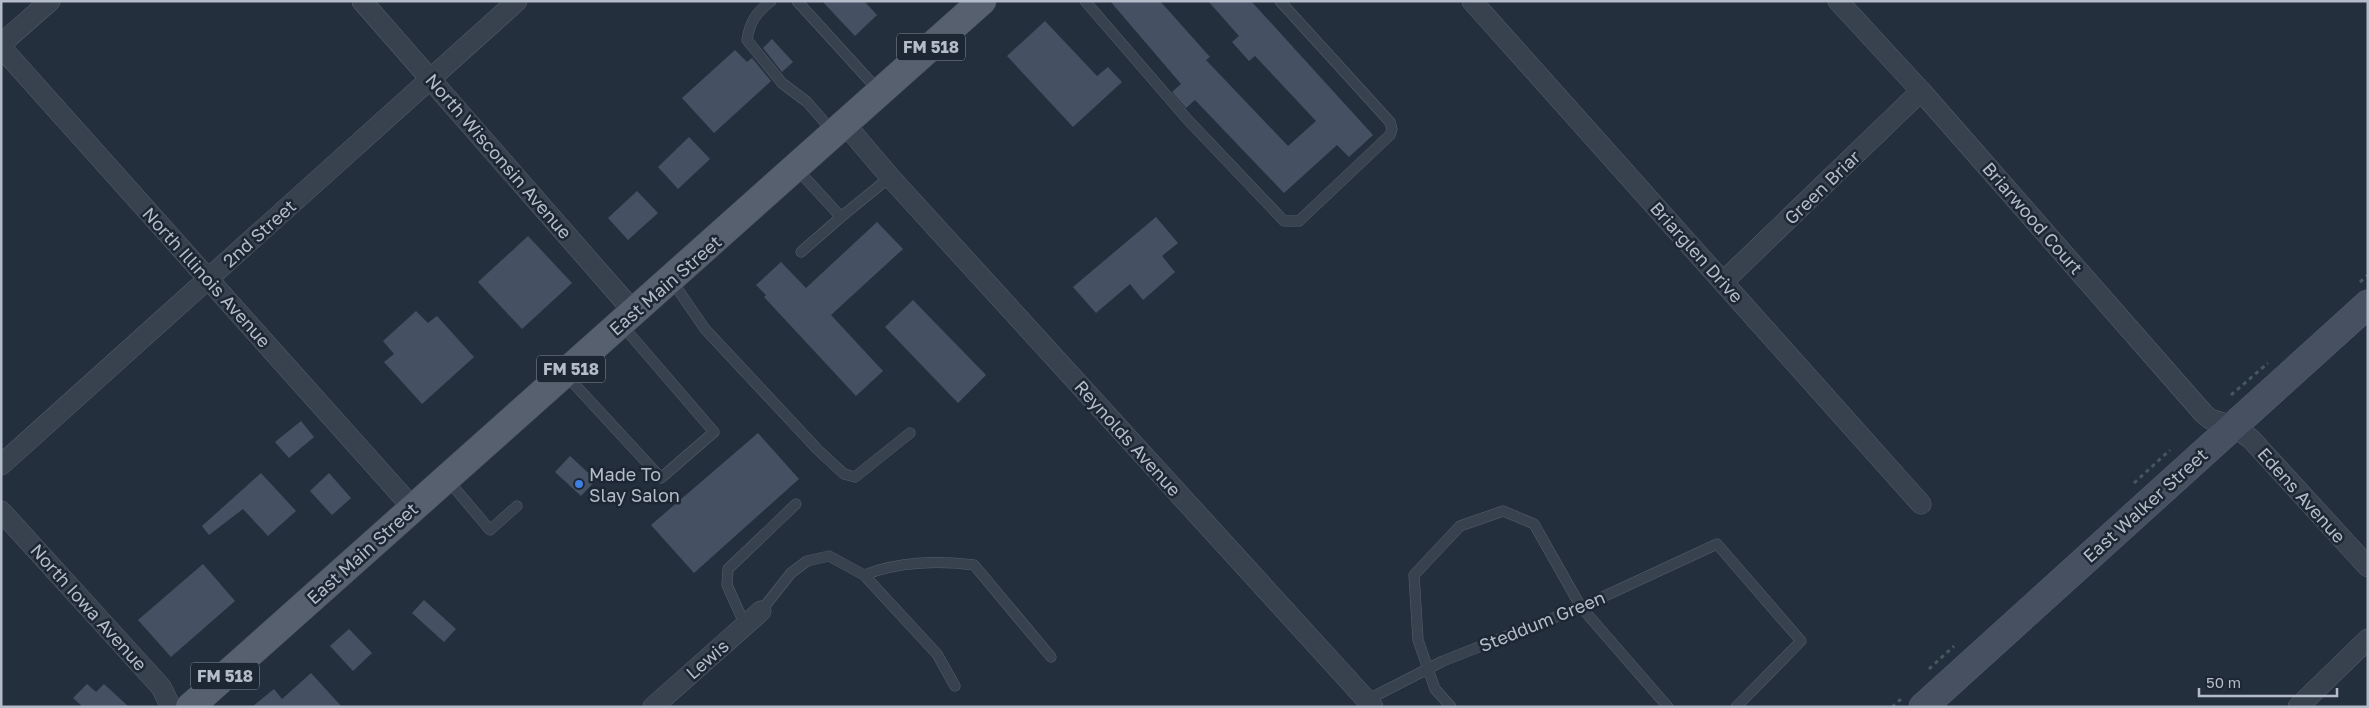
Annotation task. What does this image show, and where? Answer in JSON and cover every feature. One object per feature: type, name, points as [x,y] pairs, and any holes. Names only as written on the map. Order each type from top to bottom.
[{"type":"main road","name":"East Main Street","points":[[190,707],[412,507],[565,374],[840,129],[972,7]]},
{"type":"street","points":[[1,46],[50,1]]},
{"type":"street","name":"North Wisconsin Avenue","points":[[362,1],[431,78],[627,318]]},
{"type":"street","name":"2nd Street","points":[[1,465],[517,1]]},
{"type":"street","name":"Briarglen Drive","points":[[1472,1],[1921,504]]},
{"type":"street","name":"Briarwood Court","points":[[1838,1],[1921,91],[2204,414],[2210,419],[2233,426]]},
{"type":"street","name":"North Illinois Avenue","points":[[1,46],[412,507]]},
{"type":"street","name":"Green Briar","points":[[1723,282],[1921,91]]},
{"type":"street","name":"Reynolds Avenue","points":[[840,129],[886,173],[1370,703]]},
{"type":"street","name":"East Walker Street","points":[[1923,707],[2368,304]]},
{"type":"street","name":"Edens Avenue","points":[[2233,426],[2251,438],[2368,567]]},
{"type":"street","name":"North Iowa Avenue","points":[[1,511],[161,687],[171,707]]},
{"type":"street","name":"Lewis","points":[[653,707],[761,611]]},
{"type":"street","points":[[2298,707],[2368,639]]},
{"type":"lane","points":[[771,1],[756,13],[749,28],[747,40],[782,83],[840,129]]},
{"type":"lane","points":[[797,1],[881,92]]},
{"type":"lane","points":[[1084,1],[1187,119],[1284,221],[1293,223],[1299,221],[1390,135],[1392,128],[1390,122],[1280,1]]},
{"type":"lane","points":[[796,168],[842,216]]},
{"type":"lane","points":[[801,252],[842,216],[886,173]]},
{"type":"lane","points":[[671,280],[705,329],[818,450],[844,474],[855,477],[910,433]]},
{"type":"lane","points":[[565,374],[661,478],[714,432],[627,318]]},
{"type":"lane","points":[[446,478],[490,530],[517,506]]},
{"type":"lane","points":[[744,626],[727,585],[728,570],[796,504]]},
{"type":"lane","points":[[1451,707],[1435,688],[1418,640],[1414,575],[1460,526],[1503,511],[1534,524],[1581,607],[1668,707]]},
{"type":"lane","name":"Steddum Green","points":[[1370,703],[1428,668],[1581,607],[1717,544],[1801,641],[1736,707]]},
{"type":"lane","points":[[761,611],[791,573],[807,561],[829,556],[864,575],[937,654],[955,686]]},
{"type":"lane","points":[[864,575],[878,569],[910,564],[955,562],[974,565],[1051,656]]},
{"type":"building","points":[[822,1],[864,1],[877,15],[855,36]]},
{"type":"building","points":[[1110,1],[1160,1],[1210,57],[1206,60],[1288,146],[1316,121],[1255,56],[1249,61],[1232,42],[1239,36],[1208,1],[1251,1],[1373,135],[1349,157],[1337,145],[1284,193],[1195,100],[1186,108],[1172,92],[1181,84]]},
{"type":"building","points":[[1045,21],[1097,76],[1108,67],[1122,82],[1073,127],[1007,56]]},
{"type":"building","points":[[772,39],[793,62],[782,72],[763,48]]},
{"type":"building","points":[[735,50],[747,62],[752,58],[771,81],[714,133],[682,98]]},
{"type":"building","points":[[689,137],[710,159],[678,189],[658,167]]},
{"type":"building","points":[[637,191],[658,213],[628,240],[608,218]]},
{"type":"building","points":[[1156,217],[1178,243],[1162,256],[1175,272],[1143,300],[1130,284],[1096,313],[1073,287]]},
{"type":"building","points":[[877,222],[903,249],[831,315],[883,371],[856,396],[764,297],[766,295],[756,285],[781,262],[806,288]]},
{"type":"building","points":[[528,236],[572,283],[522,329],[478,282]]},
{"type":"building","points":[[913,300],[986,375],[958,403],[885,327]]},
{"type":"building","points":[[416,311],[428,323],[437,316],[474,357],[422,404],[384,362],[394,354],[383,341]]},
{"type":"building","points":[[301,421],[314,437],[289,458],[275,442]]},
{"type":"building","points":[[758,433],[799,479],[694,573],[651,525]]},
{"type":"building","points":[[570,456],[596,480],[581,496],[555,472]]},
{"type":"building","points":[[261,473],[296,511],[268,536],[243,509],[209,535],[202,526]]},
{"type":"building","points":[[329,473],[351,498],[332,515],[310,491]]},
{"type":"building","points":[[203,564],[235,601],[171,657],[138,620]]},
{"type":"building","points":[[424,600],[456,629],[444,642],[412,613]]},
{"type":"building","points":[[349,629],[372,653],[353,671],[330,646]]},
{"type":"building","points":[[311,673],[342,707],[252,707],[274,689],[282,699]]},
{"type":"building","points":[[87,684],[96,692],[104,684],[129,707],[83,707],[73,698]]},
{"type":"place","name":"Made To Slay Salon","points":[[579,484]]}]
